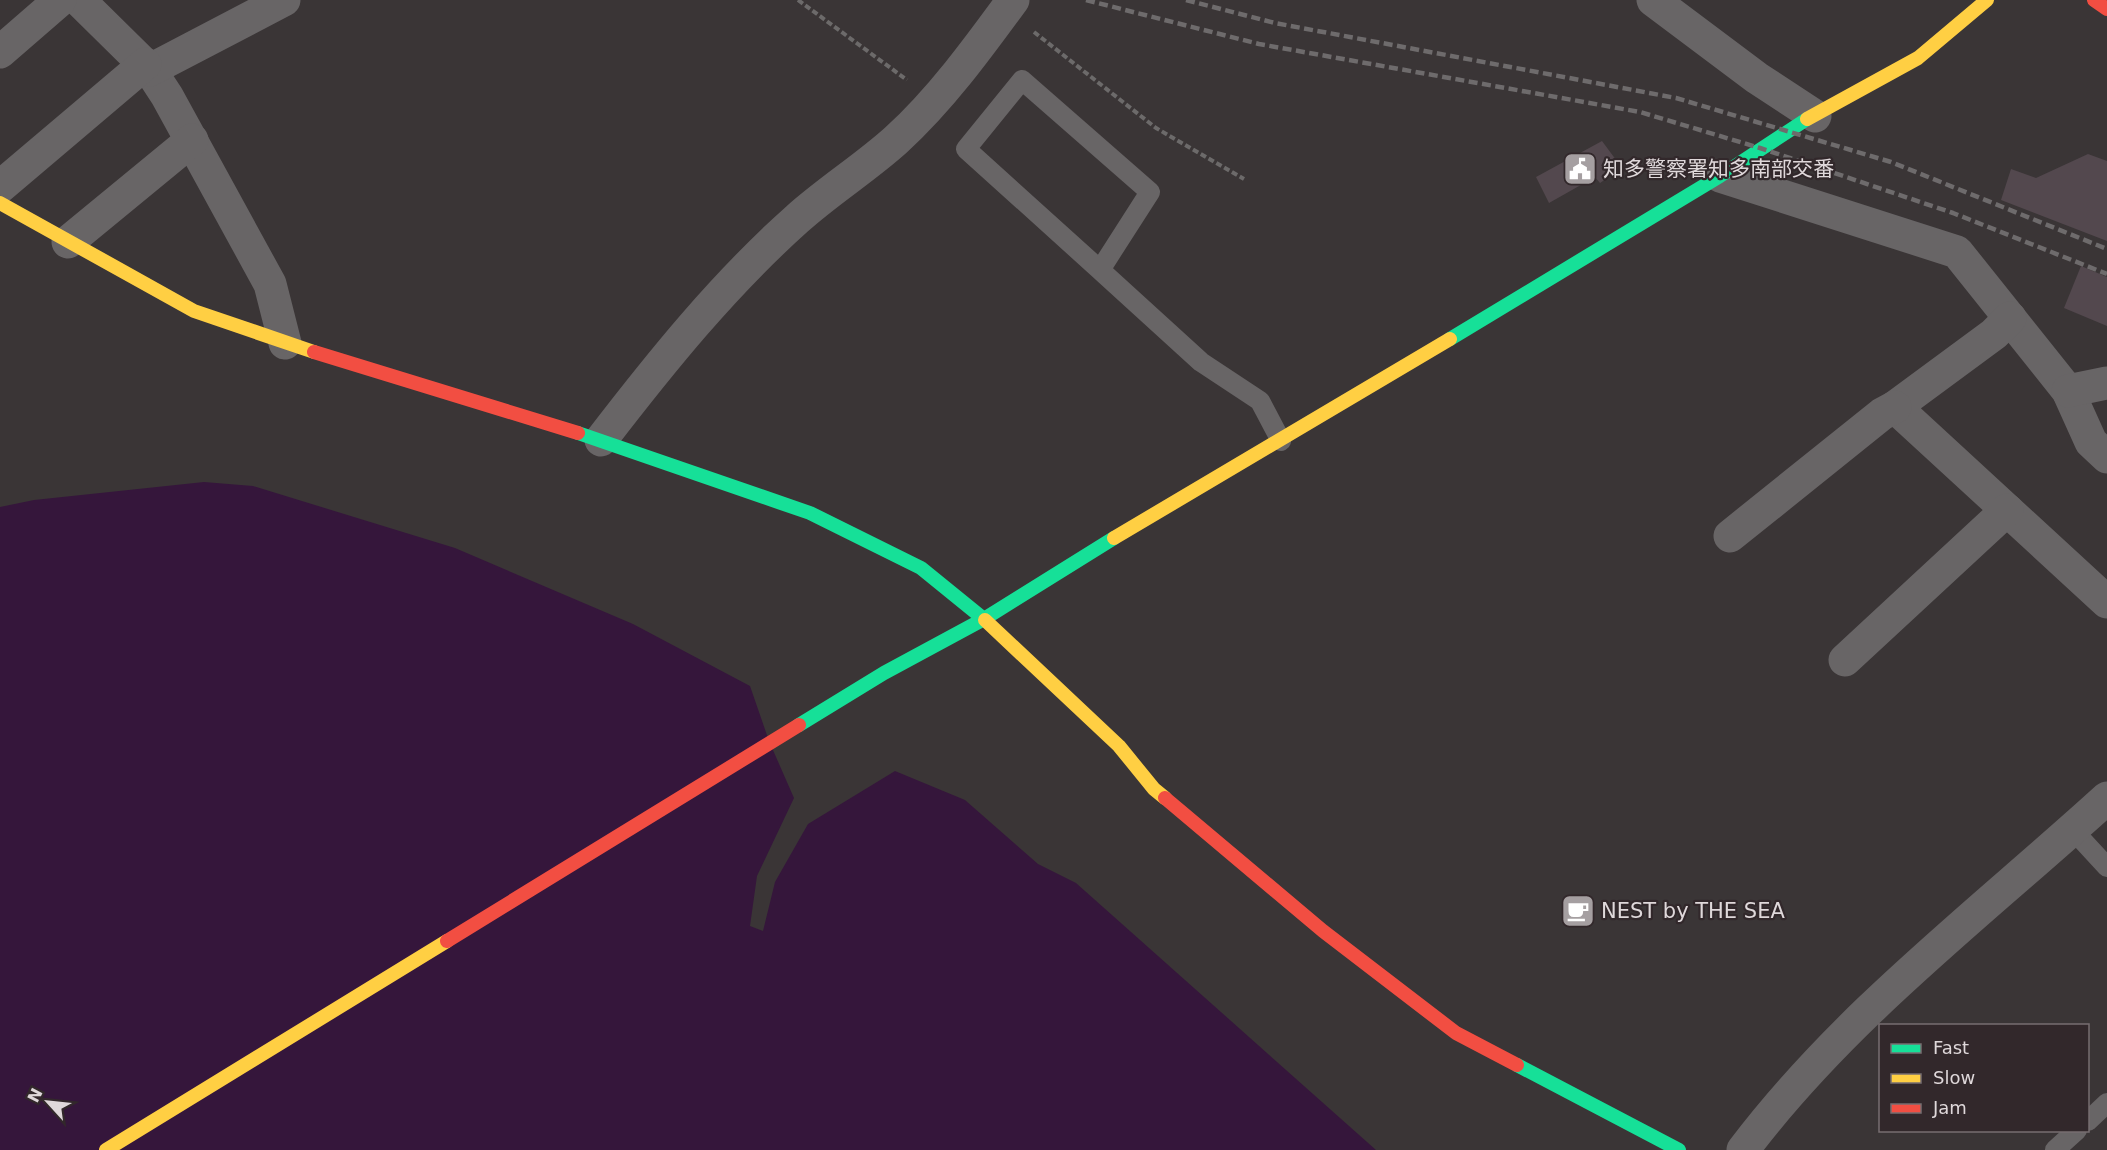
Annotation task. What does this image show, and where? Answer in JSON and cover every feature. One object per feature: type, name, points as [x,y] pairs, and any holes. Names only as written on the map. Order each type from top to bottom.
[{"type":"street","points":[[0,52],[60,0]]},
{"type":"street","points":[[79,0],[147,67],[192,140],[270,284],[285,343]]},
{"type":"street","points":[[0,187],[147,67],[284,0]]},
{"type":"street","points":[[1653,0],[1757,78],[1815,116]]},
{"type":"street","points":[[106,1150],[884,673],[984,619],[1094,550],[1281,441],[1720,176],[1785,131],[1918,58],[1987,0]]},
{"type":"street","points":[[2094,0],[2107,9]]},
{"type":"street","points":[[601,440],[659,366],[720,295],[797,219],[896,139],[934,100],[1007,8]]},
{"type":"street","points":[[68,242],[192,140]]},
{"type":"street","points":[[1720,176],[1957,252],[2068,391],[2091,442],[2107,457]]},
{"type":"street","points":[[0,203],[194,311],[285,343],[601,440],[810,513],[921,568],[984,619],[1119,746],[1154,789],[1253,874],[1448,1026],[1679,1150]]},
{"type":"street","points":[[1730,536],[1882,414],[1895,407],[1994,334],[2010,318]]},
{"type":"street","points":[[2068,391],[2107,383]]},
{"type":"street","points":[[1895,407],[2107,602]]},
{"type":"street","points":[[1845,660],[2007,510]]},
{"type":"street","points":[[1743,1150],[1793,1089],[1864,1016],[2107,798]]},
{"type":"lane","points":[[1100,270],[1150,192],[1022,80],[966,149],[1201,362],[1260,401],[1281,441]]},
{"type":"lane","points":[[2072,830],[2107,867]]},
{"type":"lane","points":[[2089,1120],[2107,1103]]},
{"type":"lane","points":[[2055,1150],[2076,1132]]},
{"type":"path","points":[[798,0],[934,100]]},
{"type":"path","points":[[1007,8],[1156,128],[1244,179]]},
{"type":"shaded area","points":[[204,482],[253,486],[455,548],[633,624],[750,686],[769,741],[794,798],[757,876],[750,926],[763,931],[775,882],[808,824],[895,771],[965,800],[1038,864],[1076,883],[1376,1150],[0,1150],[0,507],[34,500]]},
{"type":"building","points":[[1602,141],[1622,168],[1600,183],[1595,177],[1549,203],[1536,177]]},
{"type":"building","points":[[2088,154],[2107,161],[2107,241],[2001,200],[2011,169],[2036,178]]},
{"type":"building","points":[[2081,266],[2107,277],[2107,326],[2064,308]]},
{"type":"railway","points":[[1086,0],[1259,44],[1640,112],[1760,148],[1953,213],[2107,274]]},
{"type":"railway","points":[[1186,0],[1275,23],[1676,98],[1891,162],[2107,249]]},
{"type":"traffic: fast","points":[[1450,339],[1720,176],[1807,119]]},
{"type":"traffic: fast","points":[[578,433],[810,513],[921,568],[985,620]]},
{"type":"traffic: fast","points":[[799,725],[884,673],[984,619],[1114,538]]},
{"type":"traffic: fast","points":[[1517,1065],[1679,1150]]},
{"type":"traffic: slow","points":[[1807,119],[1918,58],[1987,0]]},
{"type":"traffic: slow","points":[[0,203],[194,311],[314,352]]},
{"type":"traffic: slow","points":[[1114,538],[1450,339]]},
{"type":"traffic: slow","points":[[985,620],[1119,746],[1154,789],[1165,798]]},
{"type":"traffic: slow","points":[[106,1150],[447,941]]},
{"type":"traffic: jam","points":[[2094,0],[2107,9]]},
{"type":"traffic: jam","points":[[314,352],[578,433]]},
{"type":"traffic: jam","points":[[447,941],[799,725]]},
{"type":"traffic: jam","points":[[1165,798],[1323,931],[1456,1033],[1517,1065]]},
{"type":"place","name":"知多警察署知多南部交番","points":[[1580,169]]},
{"type":"place","name":"NEST by THE SEA","points":[[1578,911]]}]
